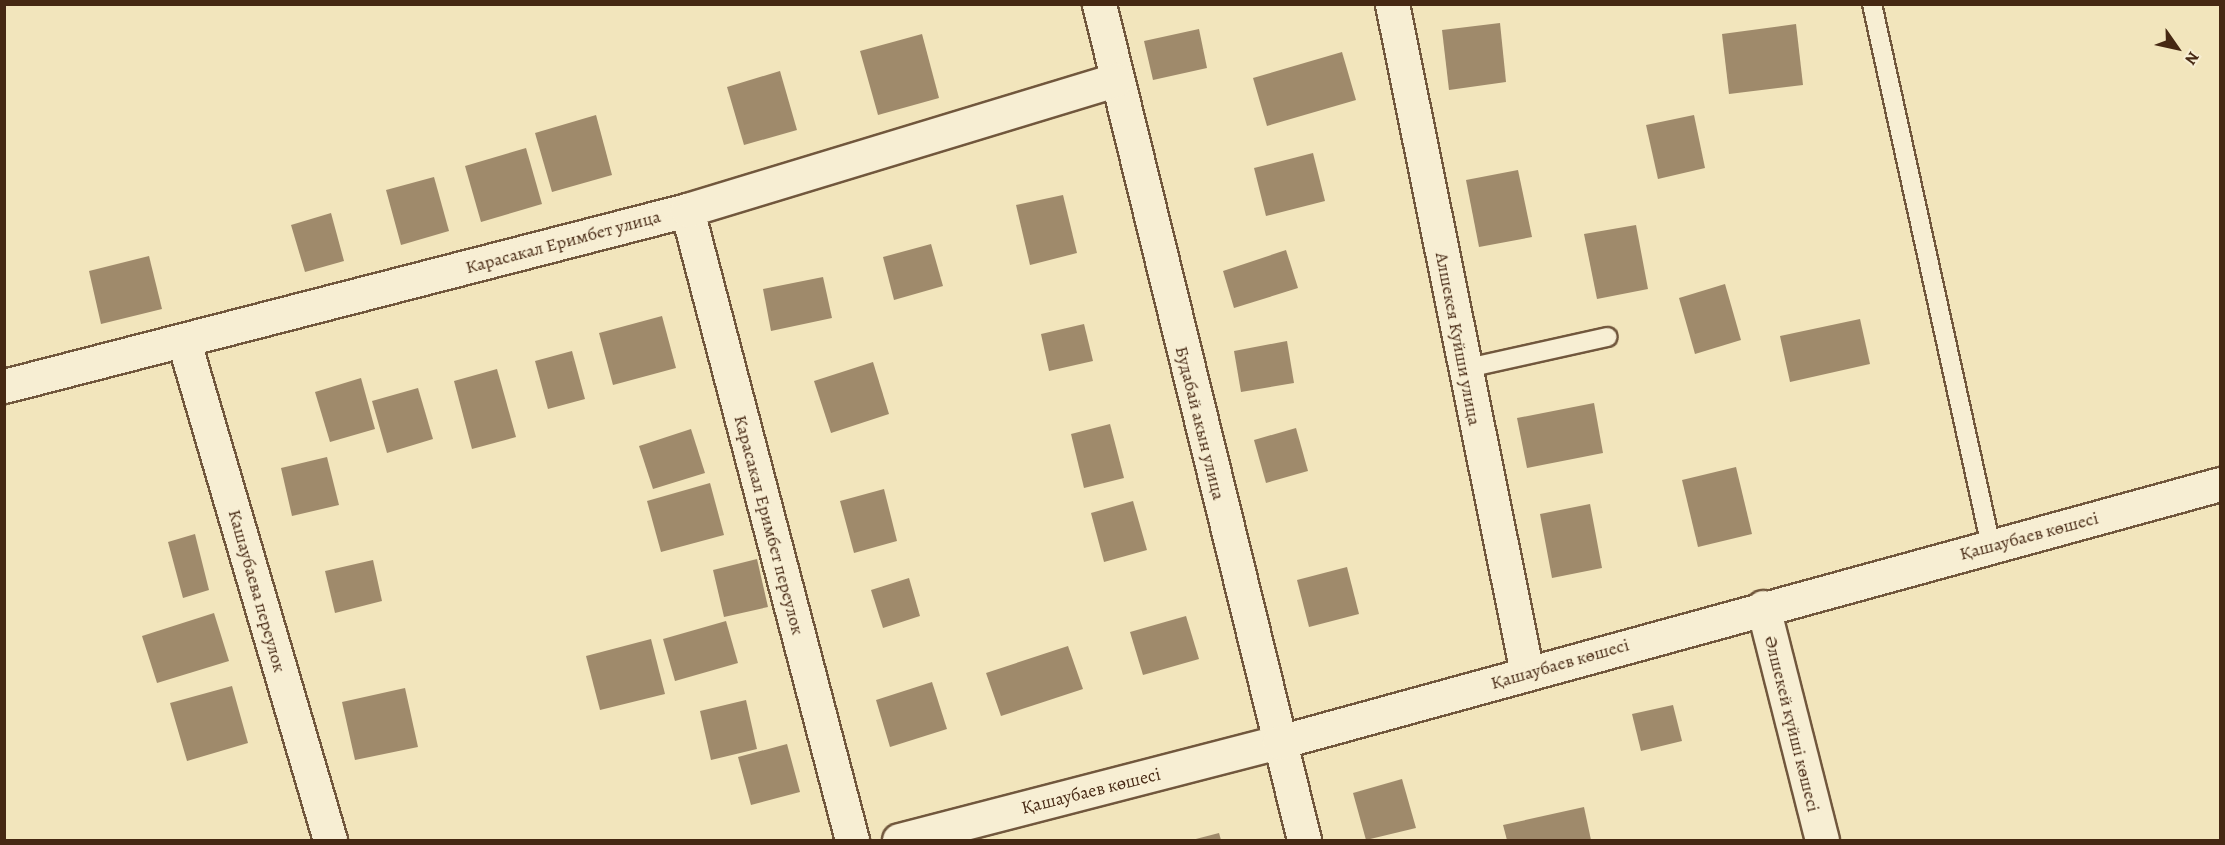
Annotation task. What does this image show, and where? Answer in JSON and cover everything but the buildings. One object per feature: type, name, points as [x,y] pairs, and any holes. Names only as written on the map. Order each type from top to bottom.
[{"type":"street","name":"Будабай акын улица","points":[[1099,4],[1304,840]]},
{"type":"street","name":"Алшекея Куйши улица","points":[[1392,4],[1463,369],[1527,673]]},
{"type":"street","name":"Карасакал Еримбет улица","points":[[4,386],[184,342],[687,210],[1116,80]]},
{"type":"street","name":"Карасакал Еримбет переулок","points":[[687,210],[852,840]]},
{"type":"street","name":"Кашаубаева переулок","points":[[184,342],[330,840]]},
{"type":"street","name":"Қашаубаев көшесі","points":[[899,840],[1280,742],[1763,607],[2220,484]]},
{"type":"street","name":"Әлшекей күйші көшесі","points":[[1763,607],[1822,840]]},
{"type":"lane","points":[[1872,4],[1991,546]]},
{"type":"lane","points":[[1463,369],[1607,337]]}]
